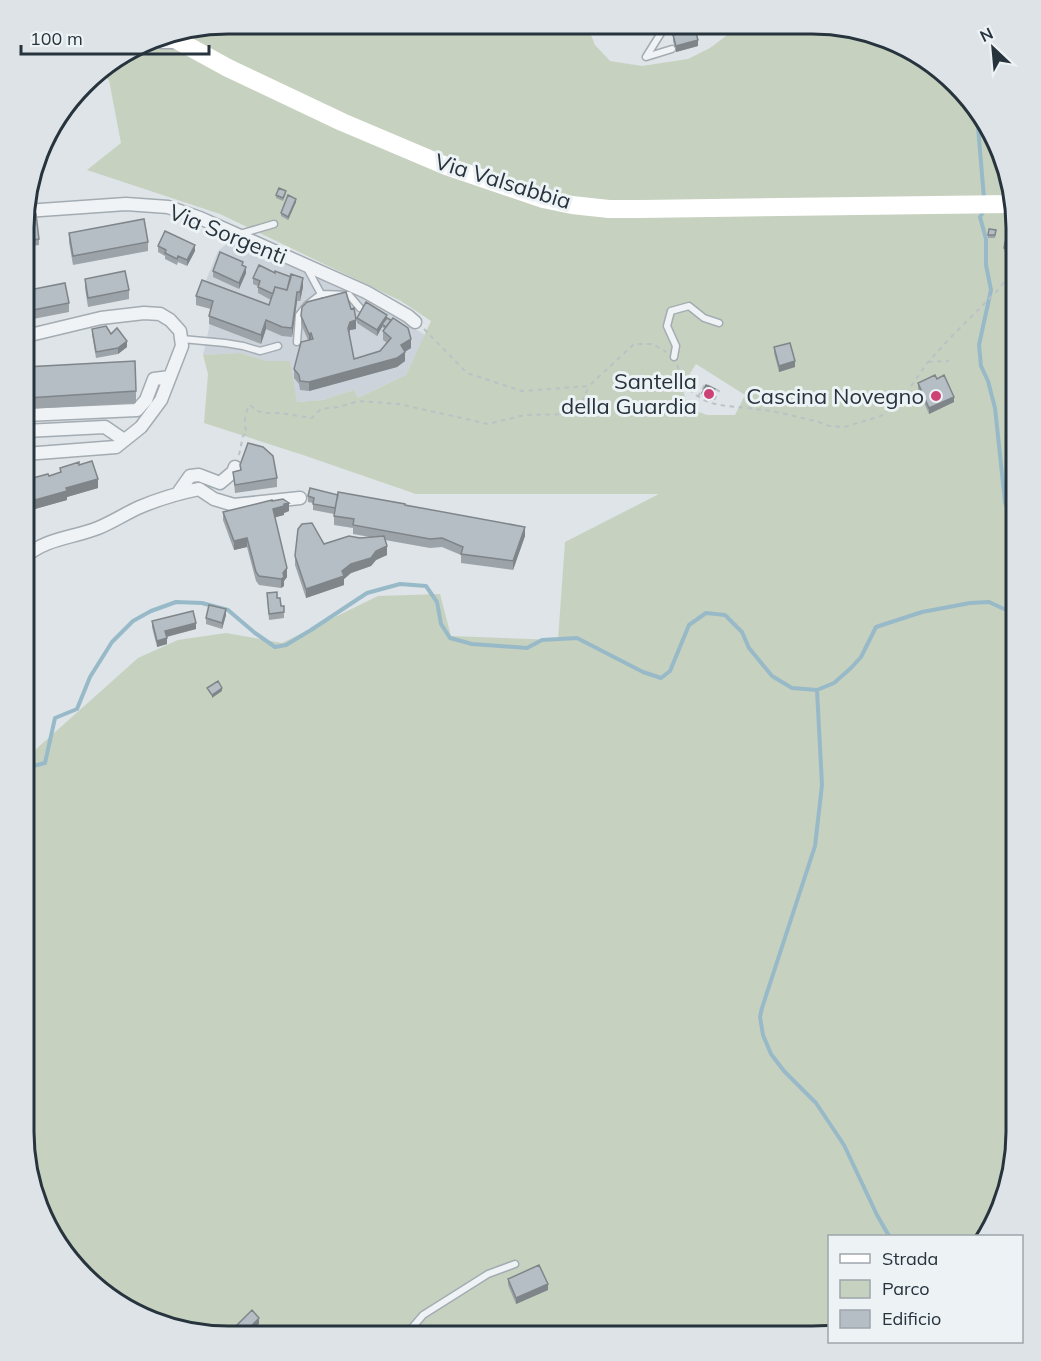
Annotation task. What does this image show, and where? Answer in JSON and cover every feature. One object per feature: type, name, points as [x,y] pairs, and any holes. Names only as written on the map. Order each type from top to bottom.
[{"type":"main road","name":"Via Valsabbia","points":[[180,41],[228,68],[342,122],[446,166],[543,199],[572,205],[609,209],[1005,204]]},
{"type":"street","name":"Via Sorgenti","points":[[35,210],[126,204],[168,207],[200,218],[366,292],[408,316],[420,326]]},
{"type":"street","points":[[34,334],[101,318],[144,313],[159,314],[170,320],[180,332],[182,346],[161,400],[141,427],[116,447],[34,453]]},
{"type":"street","points":[[34,415],[137,410],[146,400],[154,380],[170,377]]},
{"type":"street","points":[[34,431],[105,427],[124,440]]},
{"type":"street","points":[[178,494],[190,476],[199,475],[220,483],[233,472],[235,467]]},
{"type":"street","points":[[34,550],[54,540],[97,528],[140,507],[199,489],[214,499],[234,506],[300,498]]},
{"type":"lane","points":[[660,34],[646,57],[672,49]]},
{"type":"lane","points":[[165,45],[184,43]]},
{"type":"lane","points":[[236,234],[274,224]]},
{"type":"lane","points":[[305,265],[321,294]]},
{"type":"lane","points":[[297,342],[299,315],[321,294],[349,295],[360,308]]},
{"type":"lane","points":[[674,357],[676,346],[667,326],[671,311],[689,306],[704,318],[719,323]]},
{"type":"lane","points":[[181,339],[225,343],[260,351],[278,346]]},
{"type":"lane","points":[[414,1326],[423,1315],[488,1274],[515,1264]]},
{"type":"path","points":[[235,467],[243,436],[247,433],[244,428],[248,406],[251,405],[257,411],[265,413],[312,418],[321,409],[359,401],[399,405],[488,424],[525,415],[577,414],[589,386],[634,344],[653,344],[674,357],[686,385],[698,397],[712,404],[755,409],[829,426],[844,427],[881,416],[902,399],[928,362],[1006,281]]},
{"type":"path","points":[[420,326],[467,373],[522,391],[589,386]]},
{"type":"path","points":[[928,362],[949,361]]},
{"type":"path","points":[[698,397],[705,384],[719,391],[712,404]]},
{"type":"shaded area","points":[[233,239],[356,293],[425,335],[406,375],[358,398],[354,390],[323,400],[297,402],[289,362],[268,361],[240,353],[203,355],[213,310],[196,305],[218,251]]},
{"type":"green space","points":[[229,34],[591,34],[595,45],[610,61],[642,66],[688,59],[710,48],[726,34],[812,34],[862,41],[886,49],[909,61],[950,91],[974,121],[996,166],[1003,191],[1006,229],[1006,1145],[1003,1170],[996,1195],[977,1235],[828,1235],[828,1325],[812,1326],[204,1325],[155,1312],[132,1300],[91,1270],[67,1240],[45,1195],[38,1170],[34,1132],[34,751],[138,658],[178,640],[226,633],[282,643],[378,596],[440,594],[451,636],[558,640],[565,542],[659,494],[416,494],[204,423],[208,374],[203,355],[240,353],[268,361],[290,361],[297,402],[323,400],[354,390],[358,398],[406,375],[431,321],[401,301],[220,214],[87,170],[121,143],[109,80],[107,79],[121,67],[155,49],[191,38]],"holes":[[[696,364],[745,395],[735,415],[707,415],[688,408],[682,386]]]},
{"type":"building","points":[[696,34],[698,40],[676,46],[673,35]]},
{"type":"building","points":[[279,188],[286,191],[283,198],[276,195]]},
{"type":"building","points":[[288,195],[296,199],[288,217],[281,213]]},
{"type":"building","points":[[35,214],[39,239],[34,240],[34,229]]},
{"type":"building","points":[[144,219],[148,242],[73,256],[69,233]]},
{"type":"building","points":[[989,229],[996,230],[995,235],[988,235]]},
{"type":"building","points":[[165,231],[195,245],[187,260],[178,256],[177,259],[165,253],[166,250],[158,246]]},
{"type":"building","points":[[220,252],[243,262],[242,265],[246,267],[239,283],[213,271]]},
{"type":"building","points":[[259,265],[275,273],[275,271],[291,277],[287,290],[275,287],[273,294],[258,287],[260,281],[253,278]]},
{"type":"building","points":[[125,271],[129,290],[88,298],[85,279]]},
{"type":"building","points":[[291,274],[303,278],[300,292],[297,292],[292,328],[282,327],[266,320],[261,335],[209,316],[213,301],[196,296],[202,280],[269,305],[275,287],[287,290]]},
{"type":"building","points":[[65,283],[69,303],[34,310],[34,289]]},
{"type":"building","points":[[346,292],[351,309],[354,308],[356,320],[350,322],[348,328],[354,359],[380,351],[391,338],[383,331],[393,318],[408,328],[411,339],[401,345],[405,352],[397,358],[309,382],[300,381],[294,369],[301,342],[313,339],[301,316],[302,307],[307,302]]},
{"type":"building","points":[[366,302],[387,315],[377,330],[357,318]]},
{"type":"building","points":[[387,318],[391,320],[386,327],[382,324]]},
{"type":"building","points":[[106,326],[111,334],[117,328],[127,341],[118,348],[96,352],[92,329]]},
{"type":"building","points":[[790,343],[795,361],[779,366],[774,347]]},
{"type":"building","points":[[135,361],[136,391],[34,398],[34,367]]},
{"type":"building","name":"Cascina Novegno","points":[[935,375],[937,379],[944,375],[954,397],[929,408],[918,383]]},
{"type":"building","name":"Santella della Guardia","points":[[706,385],[715,389],[711,398],[702,393]]},
{"type":"building","points":[[248,443],[263,447],[273,456],[277,478],[235,485],[233,472],[241,470],[240,465]]},
{"type":"building","points":[[92,461],[98,479],[35,500],[34,478],[61,472],[60,468],[79,462],[79,465]]},
{"type":"building","points":[[310,488],[338,495],[335,508],[313,504],[314,498],[308,496]]},
{"type":"building","points":[[338,492],[525,527],[513,561],[461,554],[463,547],[442,538],[430,539],[353,525],[354,519],[334,516]]},
{"type":"building","points":[[283,499],[289,503],[273,509],[287,568],[281,579],[259,576],[247,538],[234,541],[223,512]]},
{"type":"building","points":[[312,523],[324,544],[349,536],[360,538],[384,536],[387,546],[376,551],[371,558],[351,564],[342,571],[344,576],[306,589],[295,556],[298,529],[302,524]]},
{"type":"building","points":[[277,592],[281,606],[284,606],[284,612],[269,614],[267,593]]},
{"type":"building","points":[[209,605],[226,609],[222,623],[206,618]]},
{"type":"building","points":[[193,611],[196,623],[165,631],[167,638],[157,641],[152,621]]},
{"type":"building","points":[[218,681],[222,688],[212,695],[207,688]]},
{"type":"building","points":[[539,1265],[548,1284],[516,1298],[508,1279]]},
{"type":"building","points":[[252,1310],[259,1318],[252,1326],[236,1326]]},
{"type":"waterway","points":[[978,129],[984,198]]},
{"type":"waterway","points":[[984,211],[980,217],[986,239],[986,265],[991,290],[979,345],[981,366],[988,381],[995,408],[1006,505]]},
{"type":"waterway","points":[[34,766],[45,763],[55,718],[77,709],[90,677],[112,642],[133,621],[151,611],[176,602],[202,603],[228,610],[275,647],[286,645],[367,593],[400,584],[426,586],[437,602],[441,624],[450,638],[472,644],[527,648],[542,640],[577,638],[643,672],[661,678],[670,671],[689,625],[706,613],[725,615],[742,632],[749,648],[772,676],[792,688],[817,690],[834,683],[851,668],[861,657],[876,627],[922,612],[970,603],[989,602],[1006,610]]},
{"type":"waterway","points":[[817,690],[822,785],[815,846],[760,1017],[763,1035],[771,1054],[784,1071],[816,1103],[844,1145],[888,1235]]},
{"type":"place","name":"Santella della Guardia","points":[[709,394]]},
{"type":"place","name":"Cascina Novegno","points":[[936,396]]}]
